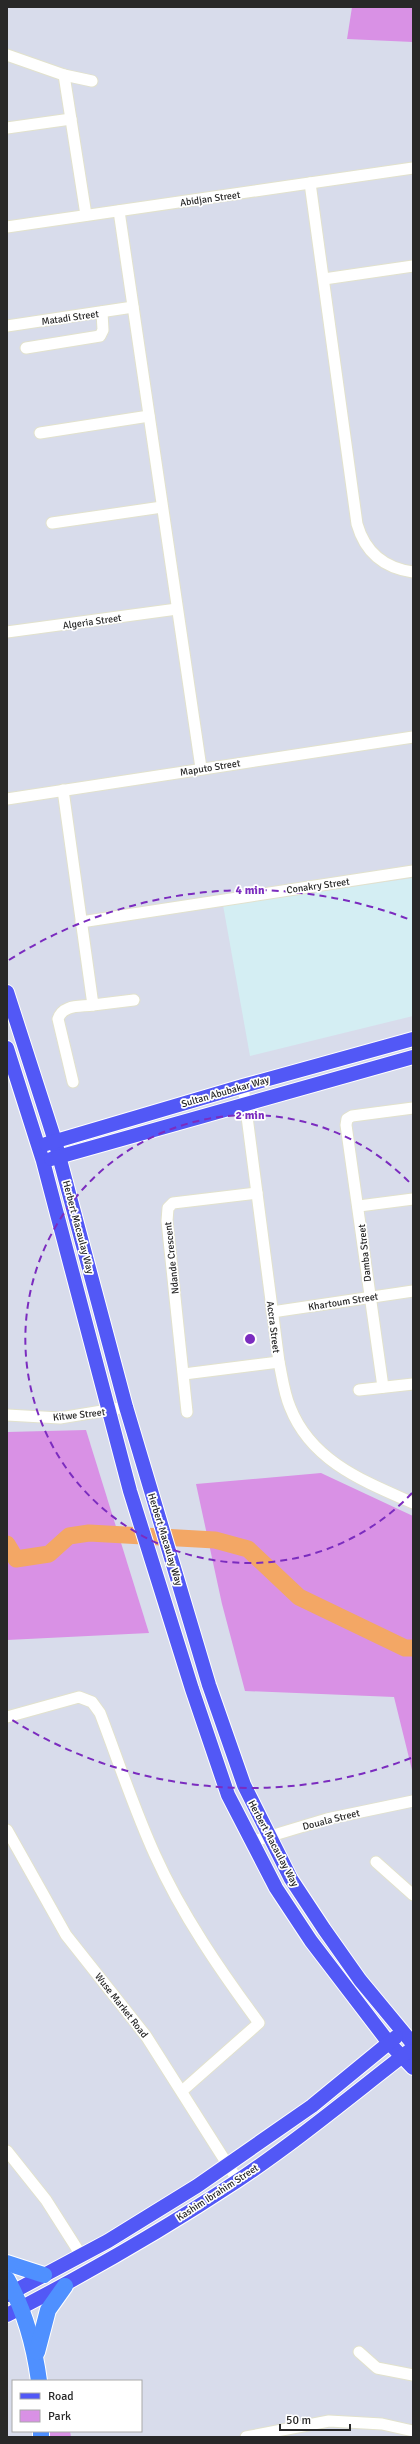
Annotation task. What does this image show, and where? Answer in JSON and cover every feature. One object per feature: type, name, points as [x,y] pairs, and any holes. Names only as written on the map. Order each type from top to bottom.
[{"type":"highway","points":[[7,2263],[44,2275]]},
{"type":"highway","points":[[36,2355],[48,2310],[65,2286]]},
{"type":"highway","points":[[9,2288],[22,2307],[36,2355],[39,2380]]},
{"type":"main road","name":"Herbert Macaulay Way","points":[[7,992],[60,1156],[126,1407],[225,1736],[244,1785],[268,1836],[292,1879],[324,1929],[360,1980],[413,2044]]},
{"type":"main road","name":"Sultan Abubakar Way","points":[[38,1146],[243,1086],[413,1039]]},
{"type":"main road","name":"Herbert Macaulay Way","points":[[7,1048],[38,1146],[107,1411],[130,1491],[219,1773],[251,1842],[276,1888],[311,1941],[389,2043],[413,2068]]},
{"type":"main road","name":"Sultan Abubakar Way","points":[[42,1161],[413,1057]]},
{"type":"main road","name":"Kashim Ibrahim Street","points":[[9,2288],[44,2275],[81,2255],[229,2164],[312,2106],[402,2032]]},
{"type":"main road","name":"Kashim Ibrahim Street","points":[[7,2315],[65,2286],[238,2180],[323,2118],[413,2048]]},
{"type":"street","points":[[7,55],[64,75],[92,81]]},
{"type":"street","points":[[64,75],[86,215]]},
{"type":"street","points":[[7,128],[71,119]]},
{"type":"street","name":"Abidjan Street","points":[[7,227],[413,168]]},
{"type":"street","points":[[310,183],[357,524],[361,539],[378,559],[396,570],[413,572]]},
{"type":"street","points":[[118,211],[201,768]]},
{"type":"street","points":[[324,279],[413,266]]},
{"type":"street","name":"Matadi Street","points":[[7,326],[133,307]]},
{"type":"street","points":[[26,348],[100,336],[103,330],[102,312]]},
{"type":"street","points":[[40,433],[149,416]]},
{"type":"street","points":[[52,523],[162,507]]},
{"type":"street","name":"Algeria Street","points":[[7,632],[178,609]]},
{"type":"street","name":"Maputo Street","points":[[7,799],[413,736]]},
{"type":"street","points":[[63,790],[93,1005]]},
{"type":"street","name":"Conakry Street","points":[[81,922],[413,871]]},
{"type":"street","points":[[73,1082],[58,1019],[63,1010],[68,1008],[134,1000]]},
{"type":"street","name":"Accra Street","points":[[243,1086],[279,1362],[289,1405],[299,1428],[318,1450],[340,1468],[413,1503]]},
{"type":"street","name":"Damba Street","points":[[383,1387],[369,1297],[359,1206],[347,1119],[352,1116],[413,1108]]},
{"type":"street","name":"Ndande Crescent","points":[[187,1412],[167,1221],[168,1208],[173,1203],[257,1193]]},
{"type":"street","points":[[359,1206],[413,1199]]},
{"type":"street","name":"Khartoum Street","points":[[272,1312],[413,1291]]},
{"type":"street","points":[[184,1374],[279,1362]]},
{"type":"street","points":[[359,1390],[413,1384]]},
{"type":"street","name":"Kitwe Street","points":[[7,1415],[60,1418],[126,1407]]},
{"type":"street","points":[[7,1717],[79,1697],[92,1702],[100,1712],[155,1854],[185,1913],[216,1963],[259,2023],[182,2091]]},
{"type":"street","name":"Douala Street","points":[[251,1842],[327,1819],[413,1801]]},
{"type":"street","name":"Wuse Market Road","points":[[7,1830],[66,1935],[125,2007],[182,2091],[238,2180]]},
{"type":"street","points":[[376,1862],[413,1895]]},
{"type":"street","points":[[7,2151],[46,2200],[81,2255]]},
{"type":"street","points":[[359,2352],[377,2368],[413,2375]]},
{"type":"street","points":[[246,2437],[329,2421],[376,2423],[413,2431]]},
{"type":"shaded area","points":[[413,878],[413,1016],[250,1056],[223,905]]},
{"type":"green space","points":[[352,7],[413,7],[413,42],[347,39]]},
{"type":"green space","points":[[86,1430],[149,1633],[7,1640],[7,1432]]},
{"type":"green space","points":[[321,1473],[413,1516],[413,1774],[394,1697],[245,1691],[222,1604],[196,1484]]},
{"type":"green space","points":[[46,2432],[70,2432],[71,2437],[46,2437]]},
{"type":"waterway","points":[[7,1544],[16,1559],[49,1554],[69,1536],[89,1533],[215,1540],[248,1549],[299,1597],[405,1648],[413,1648]]}]
